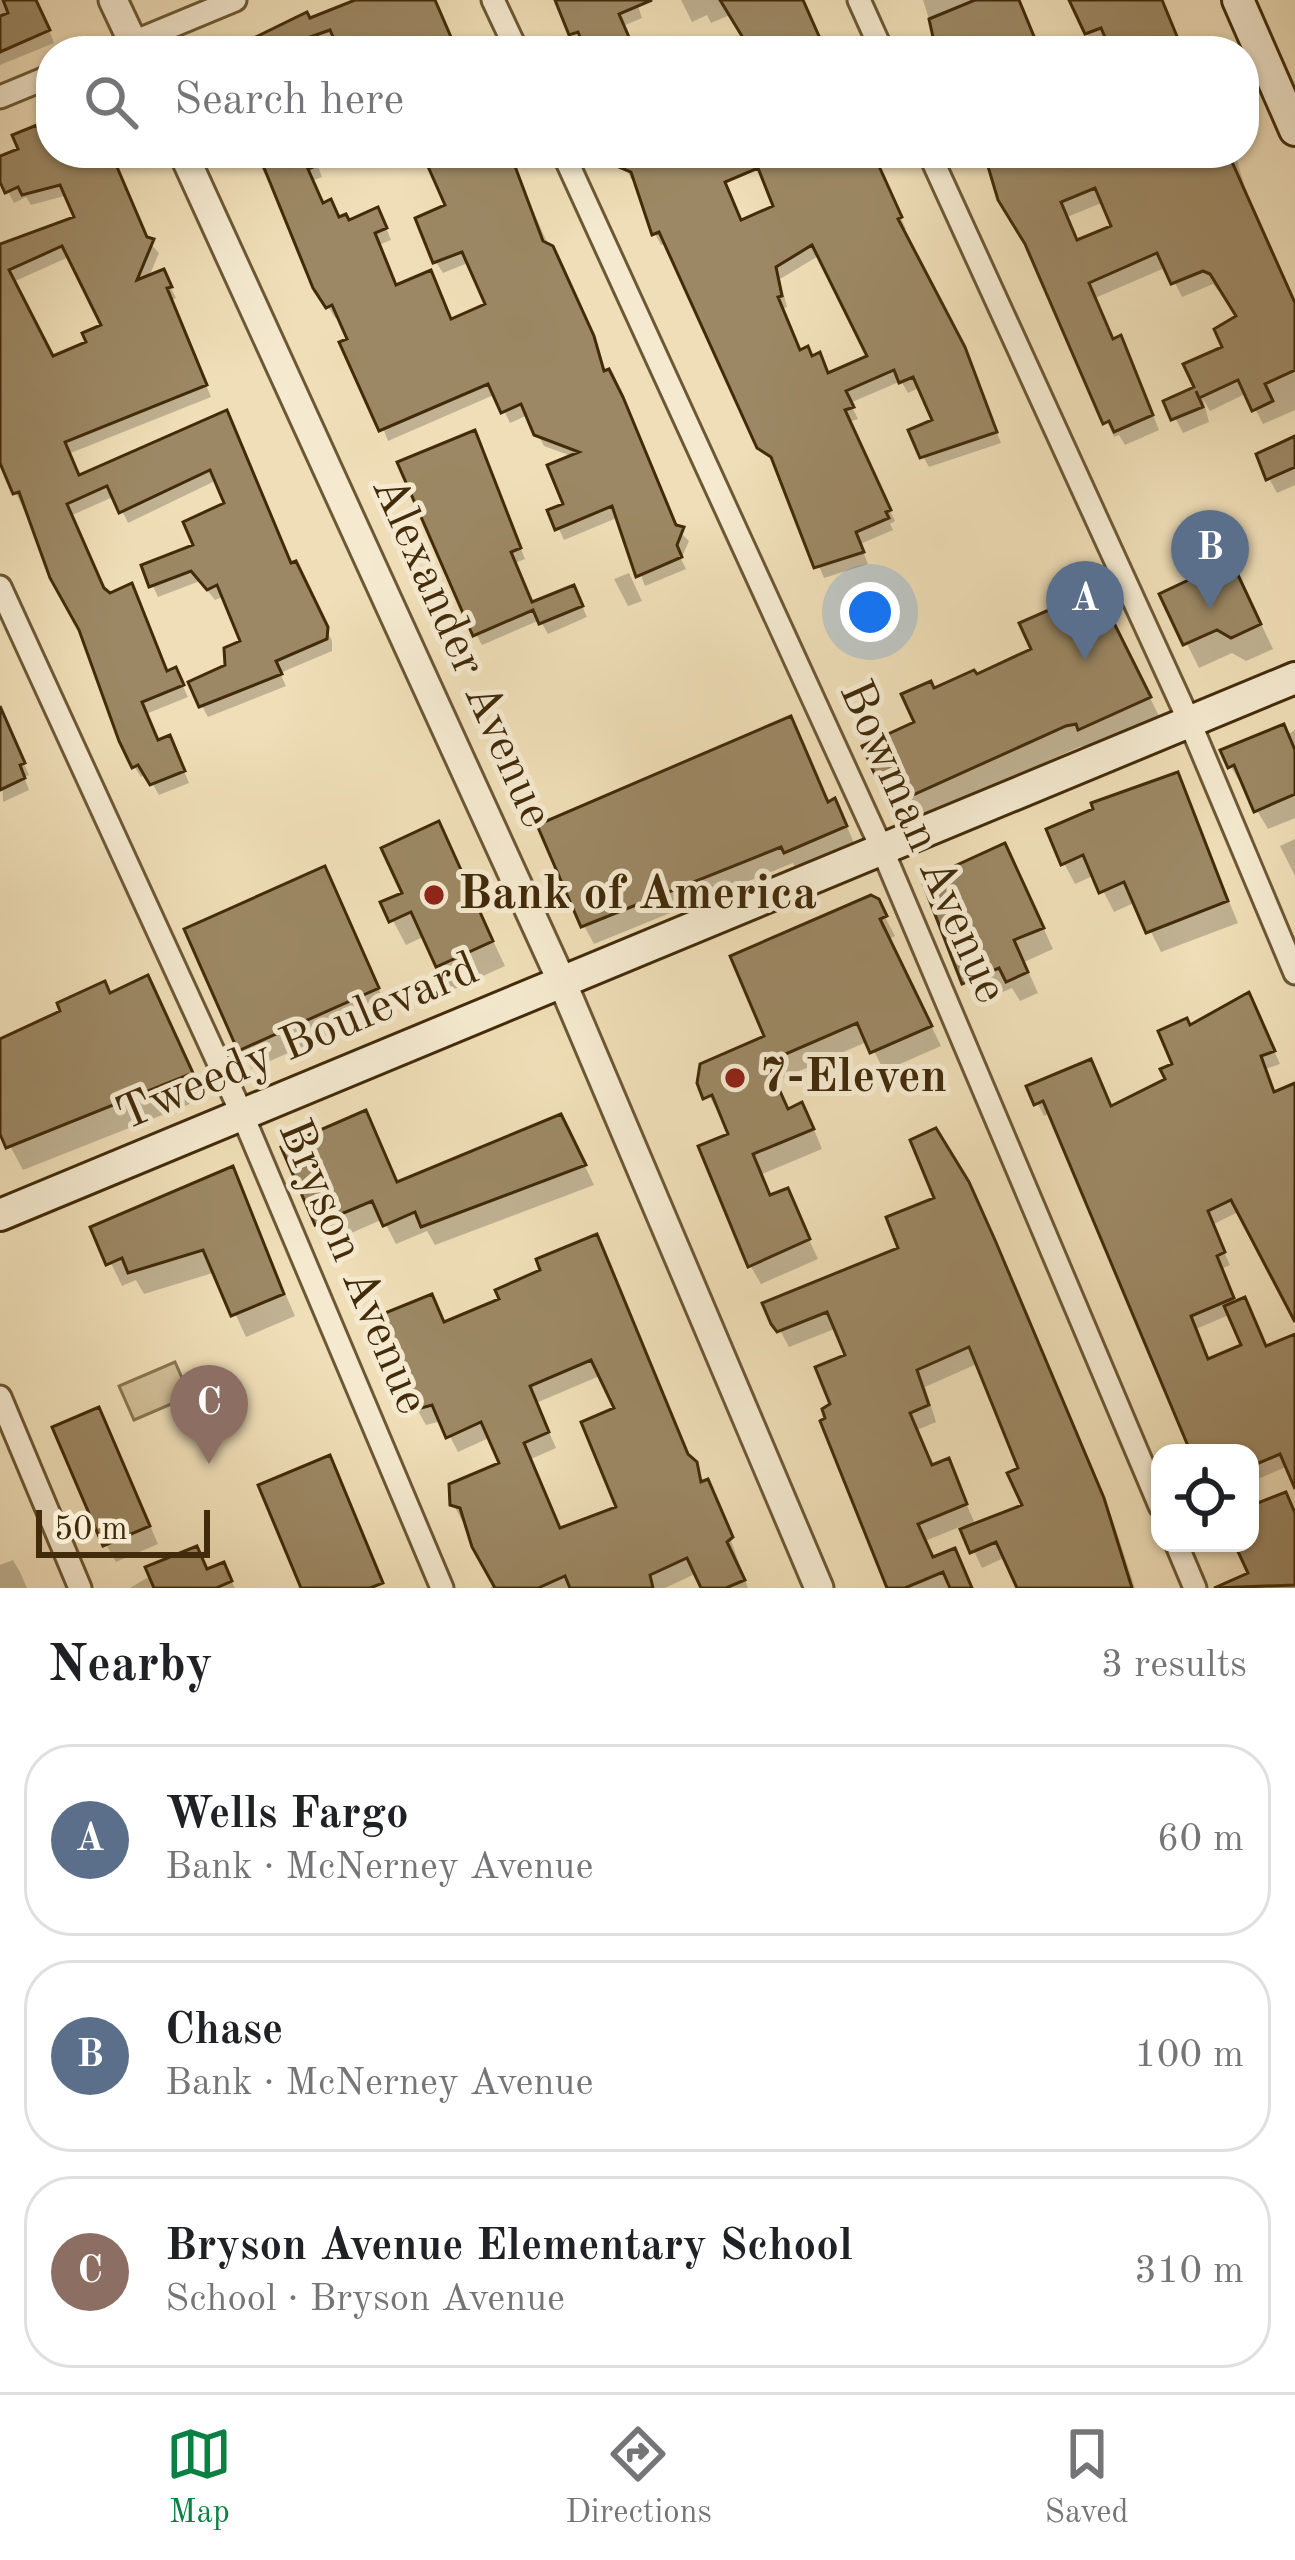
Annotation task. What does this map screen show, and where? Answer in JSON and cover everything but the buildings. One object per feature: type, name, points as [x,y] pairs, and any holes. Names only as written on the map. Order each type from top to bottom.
[{"type":"main road","points":[[1238,0],[1254,36]]},
{"type":"main road","points":[[1259,48],[1295,130]]},
{"type":"main road","name":"Tweedy Boulevard","points":[[2,1208],[242,1114],[1295,678]]},
{"type":"street","points":[[113,0],[124,36]]},
{"type":"street","points":[[154,36],[235,0]]},
{"type":"street","points":[[494,0],[510,36]]},
{"type":"street","points":[[859,0],[875,36]]},
{"type":"street","points":[[0,97],[36,82]]},
{"type":"street","name":"Alexander Avenue","points":[[190,168],[562,982],[819,1588]]},
{"type":"street","name":"Bowman Avenue","points":[[570,168],[882,849],[1151,1485]]},
{"type":"street","points":[[936,168],[1190,723],[1295,973]]},
{"type":"street","name":"Bryson Avenue","points":[[0,587],[242,1114],[442,1588]]},
{"type":"street","points":[[0,1397],[80,1588]]},
{"type":"street","points":[[1180,1552],[1195,1588]]},
{"type":"shaded area","points":[[175,1362],[190,1396],[134,1420],[119,1386]]},
{"type":"place","name":"Chase","points":[[1210,609]]},
{"type":"place","name":"Wells Fargo","points":[[1085,660]]},
{"type":"place","name":"Bank of America","points":[[434,895]]},
{"type":"place","name":"7-Eleven","points":[[735,1078]]},
{"type":"place","name":"Bryson Avenue Elementary School","points":[[209,1464]]}]
